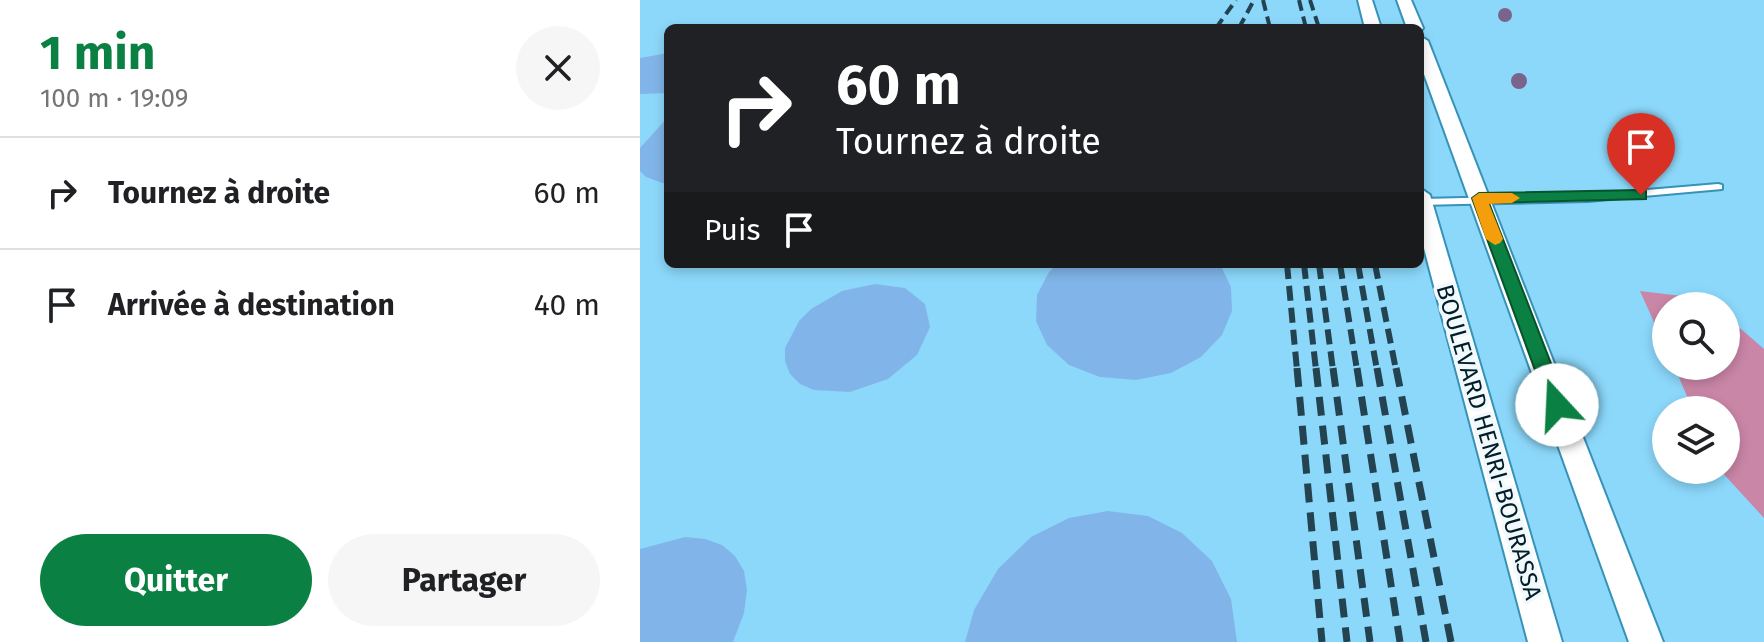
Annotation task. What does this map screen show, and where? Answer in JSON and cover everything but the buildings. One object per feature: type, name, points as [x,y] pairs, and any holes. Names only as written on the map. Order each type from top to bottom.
[{"type":"street","points":[[1365,0],[1372,24]]},
{"type":"street","points":[[1404,0],[1413,24]]},
{"type":"street","points":[[1424,52],[1646,642]]},
{"type":"street","name":"BOULEVARD HENRI-BOURASSA","points":[[1424,210],[1545,642]]},
{"type":"lane","points":[[1424,199],[1588,198],[1718,187]]},
{"type":"shaded area","points":[[640,0],[1764,0],[1764,642],[640,642]]},
{"type":"shaded area","points":[[1640,291],[1652,292],[1652,318]]},
{"type":"shaded area","points":[[1740,328],[1764,349],[1764,518],[1733,484],[1740,484],[1740,396],[1687,396],[1680,380],[1740,380]]},
{"type":"railway","points":[[1219,24],[1236,0]]},
{"type":"railway","points":[[1241,24],[1254,0]]},
{"type":"railway","points":[[1263,0],[1269,24]]},
{"type":"railway","points":[[1299,0],[1305,24]]},
{"type":"railway","points":[[1310,0],[1318,24]]},
{"type":"railway","points":[[1287,268],[1297,370]]},
{"type":"railway","points":[[1304,268],[1316,370]]},
{"type":"railway","points":[[1320,268],[1333,370]]},
{"type":"railway","points":[[1341,268],[1357,370]]},
{"type":"railway","points":[[1359,268],[1377,370]]},
{"type":"railway","points":[[1376,268],[1396,370]]},
{"type":"railway","points":[[1297,368],[1322,642]]},
{"type":"railway","points":[[1316,368],[1347,642]]},
{"type":"railway","points":[[1333,368],[1370,642]]},
{"type":"railway","points":[[1357,368],[1400,642]]},
{"type":"railway","points":[[1377,368],[1426,642]]},
{"type":"railway","points":[[1396,368],[1451,642]]},
{"type":"slow traffic","points":[[1495,239],[1479,198],[1512,198]]},
{"type":"route","points":[[1557,405],[1479,198],[1641,195]]}]
